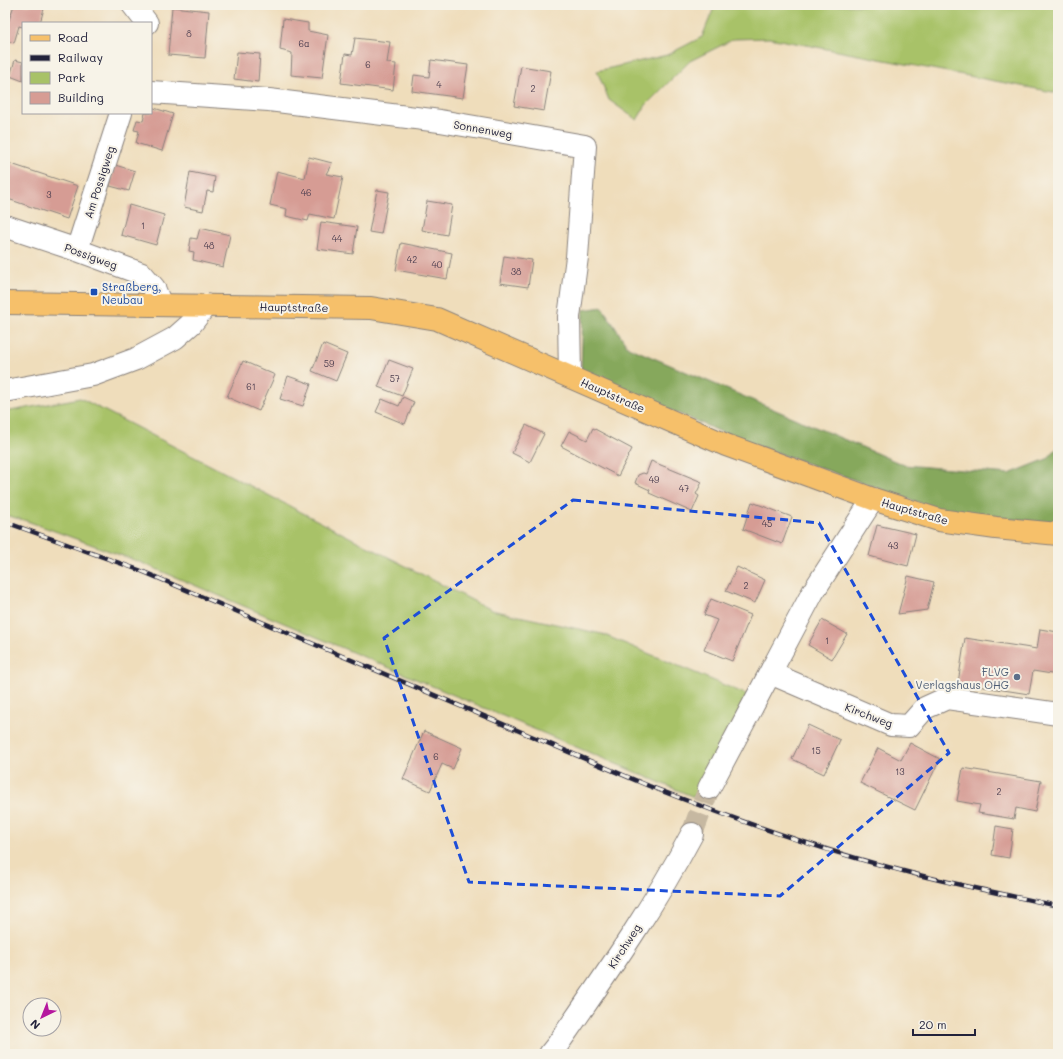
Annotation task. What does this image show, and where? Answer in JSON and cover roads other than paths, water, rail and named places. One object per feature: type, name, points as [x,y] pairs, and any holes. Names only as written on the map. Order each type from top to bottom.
[{"type":"main road","name":"Hauptstraße","points":[[5,303],[371,308],[437,319],[726,445],[873,499],[939,520],[996,528],[1058,534]]},
{"type":"street","points":[[133,5],[147,22]]},
{"type":"street","name":"Sonnenweg","points":[[152,92],[284,102],[440,121],[585,146],[577,257],[569,317],[570,376]]},
{"type":"street","name":"Am Possigweg","points":[[77,250],[122,114]]},
{"type":"street","name":"Possigweg","points":[[5,226],[142,274],[154,288],[161,305]]},
{"type":"street","points":[[5,391],[93,375],[136,359],[175,338],[192,323],[206,305]]},
{"type":"street","points":[[709,788],[812,592],[873,499]]},
{"type":"street","name":"Kirchweg","points":[[770,674],[891,725],[909,726],[925,708],[947,698],[1058,714]]},
{"type":"street","name":"Kirchweg","points":[[550,1054],[622,952],[672,872],[692,834]]},
{"type":"tunnel","points":[[692,834],[709,788]]},
{"type":"railway","points":[[5,522],[139,570],[649,786],[712,810],[841,854],[945,881],[1058,906]]},
{"type":"place","name":"Straßberg, Neubau","points":[[94,292]]},
{"type":"place","name":"FLVG Verlagshaus OHG","points":[[1017,677]]}]
